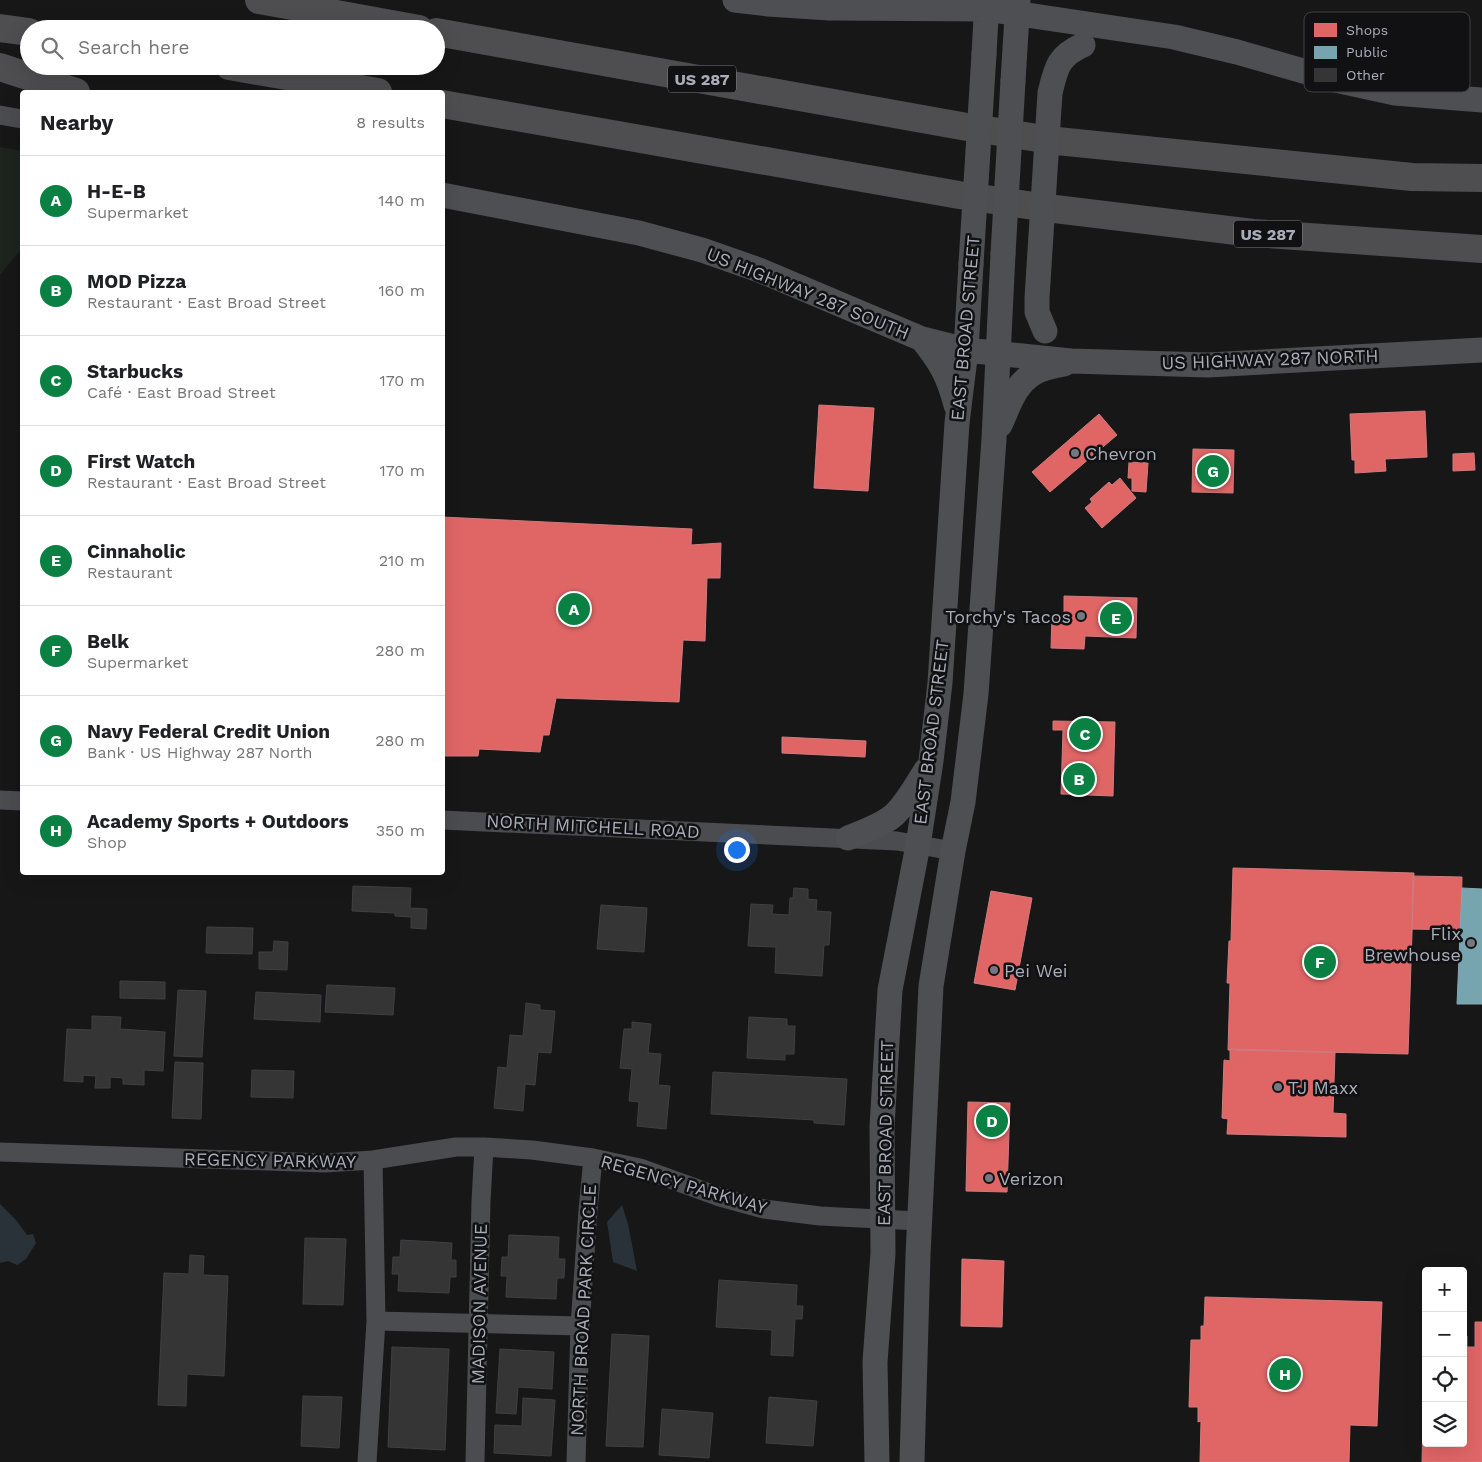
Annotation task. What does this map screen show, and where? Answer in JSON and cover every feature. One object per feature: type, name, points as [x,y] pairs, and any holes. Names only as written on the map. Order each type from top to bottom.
[{"type":"highway","points":[[259,0],[369,20]]},
{"type":"highway","points":[[0,28],[20,31]]},
{"type":"highway","name":"US 287","points":[[445,34],[967,127],[1057,141],[1412,177],[1482,178]]},
{"type":"highway","points":[[0,67],[20,74]]},
{"type":"highway","points":[[24,75],[70,90]]},
{"type":"highway","points":[[281,75],[367,90]]},
{"type":"highway","name":"US 287","points":[[445,105],[959,195],[1253,233],[1482,250]]},
{"type":"main road","points":[[735,0],[829,8],[943,4],[1018,6],[1209,45],[1304,71]]},
{"type":"main road","name":"EAST BROAD STREET","points":[[877,1462],[875,1362],[883,1253],[882,1127],[890,990],[932,761],[940,683],[958,413],[966,350],[987,4]]},
{"type":"main road","name":"EAST BROAD STREET","points":[[912,1462],[919,1221],[931,986],[963,802],[976,694],[994,439],[997,352],[1018,6]]},
{"type":"main road","points":[[994,439],[1014,392],[1023,381],[1035,372],[1071,361],[1045,331],[1037,312],[1050,93],[1055,71],[1069,51],[1082,45],[1093,42],[1118,42],[1151,33]]},
{"type":"main road","points":[[1390,92],[1482,100]]},
{"type":"main road","name":"US HIGHWAY 287 SOUTH","points":[[445,195],[639,233],[702,250],[759,270],[922,339],[966,350],[997,352]]},
{"type":"main road","points":[[922,339],[940,362],[950,383],[958,413]]},
{"type":"main road","name":"US HIGHWAY 287 NORTH","points":[[997,352],[1071,361],[1208,365],[1482,350]]},
{"type":"main road","points":[[848,838],[875,827],[894,815],[932,761]]},
{"type":"street","points":[[0,116],[20,119]]},
{"type":"street","points":[[0,800],[20,801]]},
{"type":"street","name":"NORTH MITCHELL ROAD","points":[[445,820],[848,838],[897,841],[953,851]]},
{"type":"street","name":"REGENCY PARKWAY","points":[[0,1152],[325,1163],[373,1160],[456,1147],[532,1150],[593,1158],[640,1168],[720,1197],[764,1209],[820,1216],[919,1221]]},
{"type":"street","name":"MADISON AVENUE","points":[[475,1462],[484,1147]]},
{"type":"street","name":"NORTH BROAD PARK CIRCLE","points":[[576,1462],[580,1326],[593,1158]]},
{"type":"street","points":[[367,1462],[376,1321],[373,1160]]},
{"type":"street","points":[[376,1321],[580,1326]]},
{"type":"shaded area","points":[[0,147],[20,151],[20,250],[0,275]]},
{"type":"shaded area","points":[[0,1204],[16,1220],[27,1235],[33,1234],[36,1243],[26,1259],[17,1265],[8,1261],[0,1263]]},
{"type":"shaded area","points":[[622,1205],[628,1224],[637,1271],[613,1262],[607,1222]]},
{"type":"building: Shops","points":[[819,405],[874,408],[868,491],[814,488]]},
{"type":"building: Shops","points":[[1425,411],[1427,457],[1385,459],[1386,471],[1355,473],[1355,460],[1352,460],[1350,414]]},
{"type":"building: Shops","name":"Chevron","points":[[1099,414],[1117,435],[1050,492],[1032,472]]},
{"type":"building: Shops","points":[[1193,449],[1234,450],[1233,493],[1192,492]]},
{"type":"building: Shops","points":[[1474,453],[1475,470],[1453,471],[1453,454]]},
{"type":"building: Shops","points":[[1129,462],[1148,463],[1146,492],[1132,491],[1132,478],[1128,478]]},
{"type":"building: Shops","points":[[1120,478],[1136,498],[1102,528],[1085,508],[1092,502],[1090,499],[1109,482],[1112,485]]},
{"type":"building: Shops","points":[[445,517],[692,529],[691,545],[721,543],[720,578],[707,578],[705,641],[683,640],[679,702],[556,698],[549,735],[543,735],[540,752],[479,749],[478,756],[445,756]]},
{"type":"building: Shops","points":[[1064,596],[1137,598],[1136,638],[1085,636],[1084,649],[1051,648],[1052,616],[1064,616]]},
{"type":"building: Shops","points":[[1053,721],[1115,722],[1113,796],[1061,794],[1063,730],[1053,730]]},
{"type":"building: Shops","points":[[782,737],[866,741],[865,757],[782,753]]},
{"type":"building: Shops","points":[[1233,868],[1414,873],[1408,1054],[1228,1050],[1230,983],[1227,983],[1229,941],[1231,941]]},
{"type":"building: Shops","points":[[1413,876],[1462,877],[1461,930],[1412,929]]},
{"type":"building: Shops","points":[[991,891],[1032,898],[1015,990],[974,983]]},
{"type":"building: Shops","name":"TJ Maxx","points":[[1230,1049],[1335,1052],[1333,1113],[1346,1114],[1346,1137],[1227,1134],[1228,1119],[1222,1118],[1224,1060],[1230,1061]]},
{"type":"building: Shops","points":[[968,1102],[1010,1103],[1007,1192],[966,1191]]},
{"type":"building: Shops","points":[[962,1259],[1004,1261],[1002,1327],[961,1326]]},
{"type":"building: Shops","points":[[1205,1297],[1382,1302],[1377,1426],[1350,1425],[1349,1462],[1200,1462],[1201,1421],[1198,1422],[1198,1407],[1189,1407],[1191,1340],[1201,1340],[1201,1326],[1204,1326]]},
{"type":"building: Shops","points":[[1475,1322],[1482,1322],[1482,1462],[1422,1462],[1422,1447],[1467,1447],[1467,1347],[1475,1347]]},
{"type":"building: Public","name":"Flix Brewhouse","points":[[1462,888],[1482,889],[1482,1004],[1457,1004]]},
{"type":"building: Other","points":[[353,886],[411,888],[410,908],[427,909],[426,929],[411,928],[411,917],[395,916],[395,913],[352,911]]},
{"type":"building: Other","points":[[794,888],[808,889],[808,899],[817,900],[816,911],[831,912],[829,945],[824,945],[822,976],[775,973],[776,947],[748,946],[751,904],[773,905],[772,914],[789,915],[790,898],[793,898]]},
{"type":"building: Other","points":[[601,905],[647,908],[644,952],[597,949]]},
{"type":"building: Other","points":[[207,927],[253,928],[252,954],[206,953]]},
{"type":"building: Other","points":[[274,941],[288,942],[287,970],[259,969],[259,952],[273,952]]},
{"type":"building: Other","points":[[120,981],[165,982],[165,999],[120,998]]},
{"type":"building: Other","points":[[327,985],[395,988],[393,1015],[325,1012]]},
{"type":"building: Other","points":[[178,990],[206,991],[202,1057],[174,1056]]},
{"type":"building: Other","points":[[256,992],[321,995],[320,1022],[254,1019]]},
{"type":"building: Other","points":[[526,1003],[540,1005],[540,1010],[555,1011],[551,1053],[538,1052],[535,1085],[525,1084],[523,1111],[494,1108],[498,1067],[507,1068],[510,1035],[523,1036]]},
{"type":"building: Other","points":[[92,1016],[121,1017],[120,1029],[165,1032],[163,1071],[144,1070],[144,1085],[123,1084],[123,1078],[110,1077],[110,1088],[95,1088],[96,1076],[83,1075],[83,1082],[64,1081],[67,1029],[92,1030]]},
{"type":"building: Other","points":[[749,1017],[787,1019],[787,1026],[795,1026],[794,1054],[785,1054],[785,1060],[747,1058]]},
{"type":"building: Other","points":[[632,1022],[651,1024],[648,1053],[661,1054],[658,1085],[670,1086],[666,1129],[637,1126],[639,1102],[629,1101],[632,1069],[620,1068],[624,1029],[632,1029]]},
{"type":"building: Other","points":[[175,1062],[203,1063],[201,1119],[172,1118]]},
{"type":"building: Other","points":[[252,1070],[294,1071],[293,1098],[251,1097]]},
{"type":"building: Other","points":[[713,1072],[847,1079],[844,1125],[814,1123],[814,1120],[711,1114]]},
{"type":"building: Other","points":[[509,1235],[559,1237],[558,1259],[565,1259],[564,1278],[557,1278],[556,1299],[506,1297],[507,1276],[501,1276],[502,1257],[508,1257]]},
{"type":"building: Other","points":[[305,1238],[346,1239],[343,1305],[303,1304]]},
{"type":"building: Other","points":[[401,1240],[452,1243],[451,1260],[456,1260],[456,1277],[450,1277],[449,1293],[398,1291],[399,1274],[392,1274],[393,1257],[400,1257]]},
{"type":"building: Other","points":[[190,1255],[204,1256],[203,1275],[228,1276],[224,1376],[187,1374],[186,1406],[158,1405],[164,1273],[189,1274]]},
{"type":"building: Other","points":[[719,1280],[797,1285],[796,1306],[803,1306],[802,1319],[795,1319],[793,1356],[771,1355],[772,1330],[716,1327]]},
{"type":"building: Other","points":[[612,1334],[649,1336],[643,1447],[606,1446]]},
{"type":"building: Other","points":[[392,1347],[449,1349],[445,1450],[388,1447]]},
{"type":"building: Other","points":[[500,1349],[554,1352],[552,1389],[518,1387],[516,1414],[496,1413]]},
{"type":"building: Other","points":[[303,1396],[342,1397],[339,1448],[301,1446]]},
{"type":"building: Other","points":[[769,1397],[817,1401],[813,1446],[766,1443]]},
{"type":"building: Other","points":[[523,1398],[555,1400],[551,1456],[494,1453],[495,1425],[522,1426]]},
{"type":"building: Other","points":[[662,1409],[713,1413],[709,1458],[659,1455]]},
{"type":"place","name":"Chevron","points":[[1075,453]]},
{"type":"place","name":"Navy Federal Credit Union","points":[[1213,471]]},
{"type":"place","name":"H-E-B","points":[[574,609]]},
{"type":"place","name":"Torchy's Tacos","points":[[1081,616]]},
{"type":"place","name":"Cinnaholic","points":[[1116,618]]},
{"type":"place","name":"Starbucks","points":[[1085,734]]},
{"type":"place","name":"MOD Pizza","points":[[1079,779]]},
{"type":"place","name":"Flix Brewhouse","points":[[1471,943]]},
{"type":"place","name":"Belk","points":[[1320,962]]},
{"type":"place","name":"Pei Wei","points":[[994,970]]},
{"type":"place","name":"TJ Maxx","points":[[1278,1087]]},
{"type":"place","name":"First Watch","points":[[992,1121]]},
{"type":"place","name":"Verizon","points":[[989,1178]]},
{"type":"place","name":"Academy Sports + Outdoors","points":[[1285,1374]]}]
